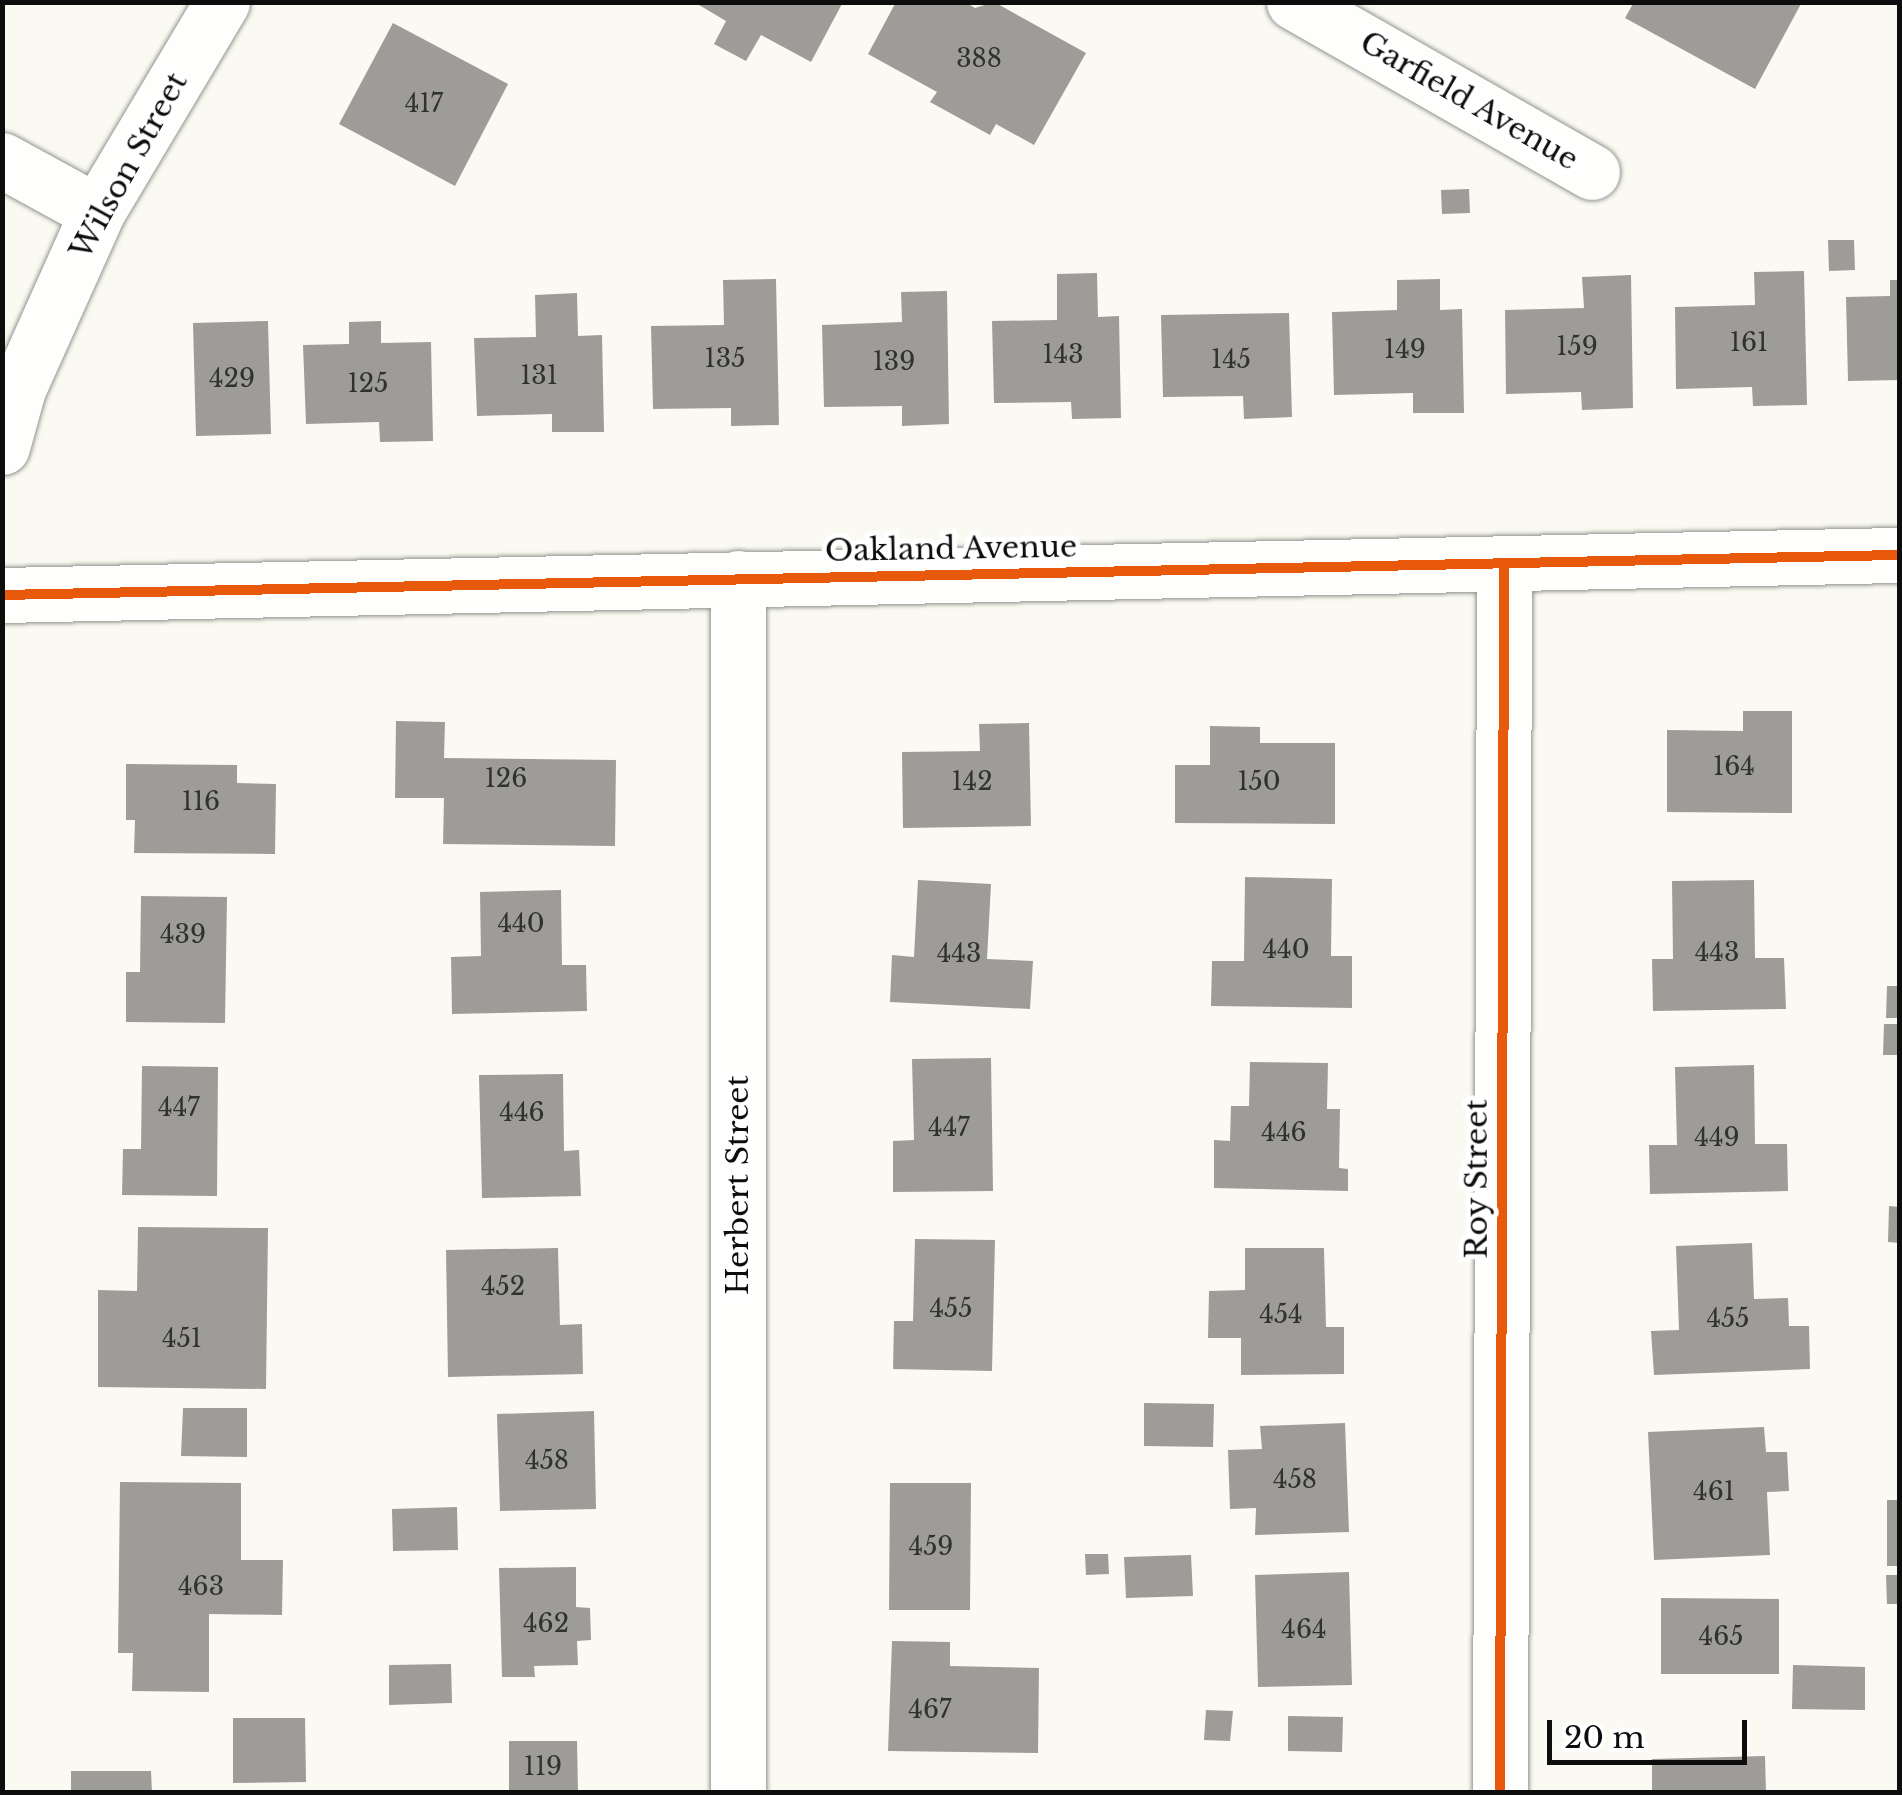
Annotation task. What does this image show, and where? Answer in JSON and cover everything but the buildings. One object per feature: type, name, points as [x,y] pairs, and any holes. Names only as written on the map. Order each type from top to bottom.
[{"type":"street","name":"Wilson Street","points":[[2,446],[18,389],[97,212],[222,2]]},
{"type":"street","name":"Garfield Avenue","points":[[1294,2],[1592,172]]},
{"type":"street","points":[[2,160],[97,212]]},
{"type":"street","name":"Oakland Avenue","points":[[2,596],[1900,555]]},
{"type":"street","name":"Roy Street","points":[[1500,1792],[1504,565]]},
{"type":"street","name":"Herbert Street","points":[[738,578],[738,1792]]},
{"type":"cycle path","points":[[2,595],[1900,555]]},
{"type":"cycle path","points":[[1500,1792],[1504,565]]}]
